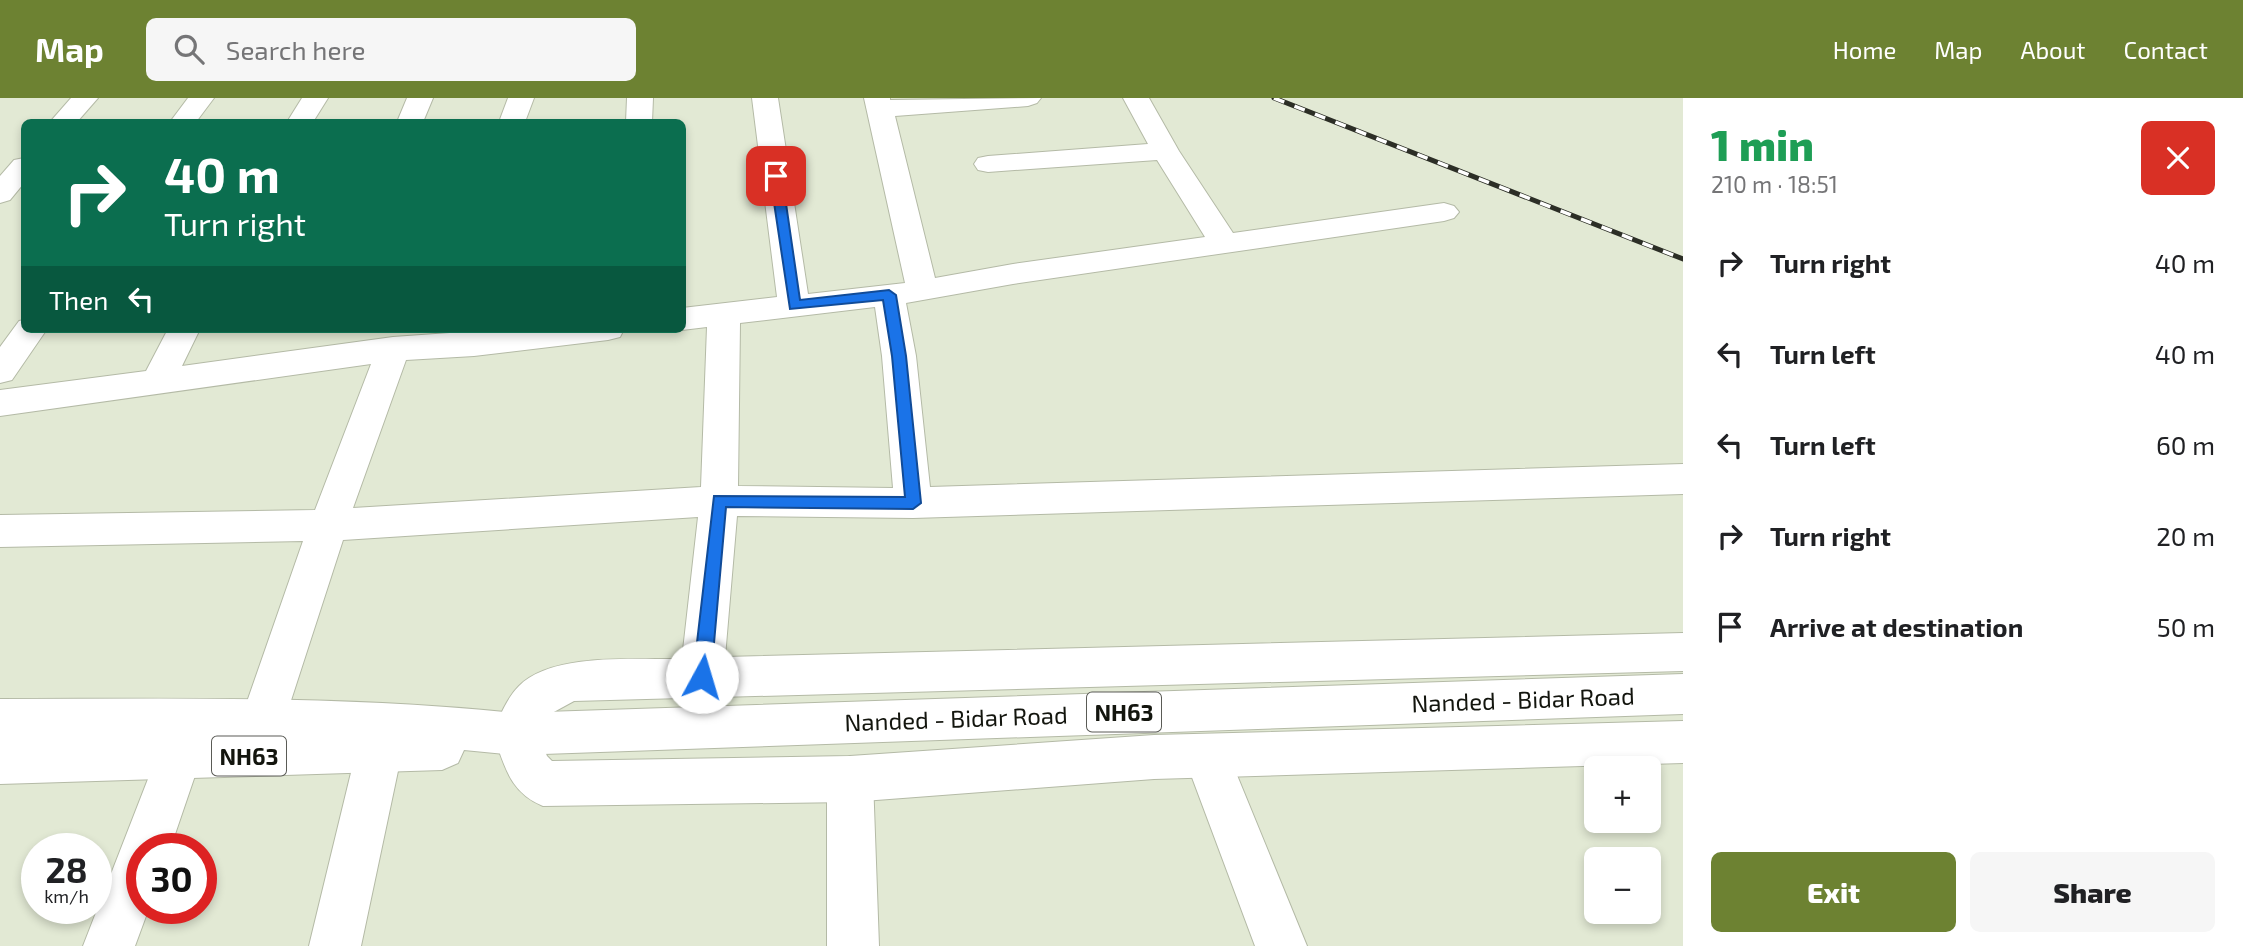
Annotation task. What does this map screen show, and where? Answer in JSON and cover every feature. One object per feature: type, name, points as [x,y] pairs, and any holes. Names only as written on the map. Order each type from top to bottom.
[{"type":"main road","points":[[66,119],[85,98]]},
{"type":"main road","points":[[185,119],[201,98]]},
{"type":"main road","points":[[302,119],[315,98]]},
{"type":"main road","points":[[411,119],[420,98]]},
{"type":"main road","points":[[513,119],[521,98]]},
{"type":"main road","points":[[639,119],[640,98]]},
{"type":"main road","points":[[765,98],[794,305]]},
{"type":"main road","points":[[1136,98],[1225,244]]},
{"type":"main road","points":[[913,503],[899,356],[906,293],[895,167],[878,104],[1013,99]]},
{"type":"main road","points":[[988,164],[1166,151]]},
{"type":"main road","points":[[0,194],[21,170]]},
{"type":"main road","points":[[686,319],[906,293],[1013,274],[1444,212]]},
{"type":"main road","points":[[702,677],[719,501],[724,314]]},
{"type":"main road","points":[[0,370],[28,333]]},
{"type":"main road","points":[[157,382],[182,333]]},
{"type":"main road","points":[[309,361],[320,333]]},
{"type":"main road","points":[[0,403],[476,336],[533,333]]},
{"type":"main road","points":[[263,719],[328,526],[393,349]]},
{"type":"main road","points":[[0,531],[328,526],[719,501],[913,503],[1683,479]]},
{"type":"main road","points":[[1683,652],[574,681],[539,693],[505,734],[531,772],[543,783],[850,779],[1143,758],[1683,743]]},
{"type":"main road","name":"Nanded - Bidar Road","points":[[505,734],[1683,694]]},
{"type":"main road","name":"NH63","points":[[0,720],[263,719],[439,726],[505,734]]},
{"type":"main road","name":"NH63","points":[[0,762],[434,750],[505,734]]},
{"type":"main road","points":[[335,946],[379,751]]},
{"type":"main road","points":[[1207,756],[1281,946]]},
{"type":"main road","points":[[151,833],[177,758]]},
{"type":"main road","points":[[850,779],[853,946]]},
{"type":"main road","points":[[109,946],[126,902]]},
{"type":"railway","points":[[1274,98],[1683,259]]},
{"type":"route","points":[[702,677],[719,501],[913,503],[899,356],[889,295],[794,305],[776,176]]}]
